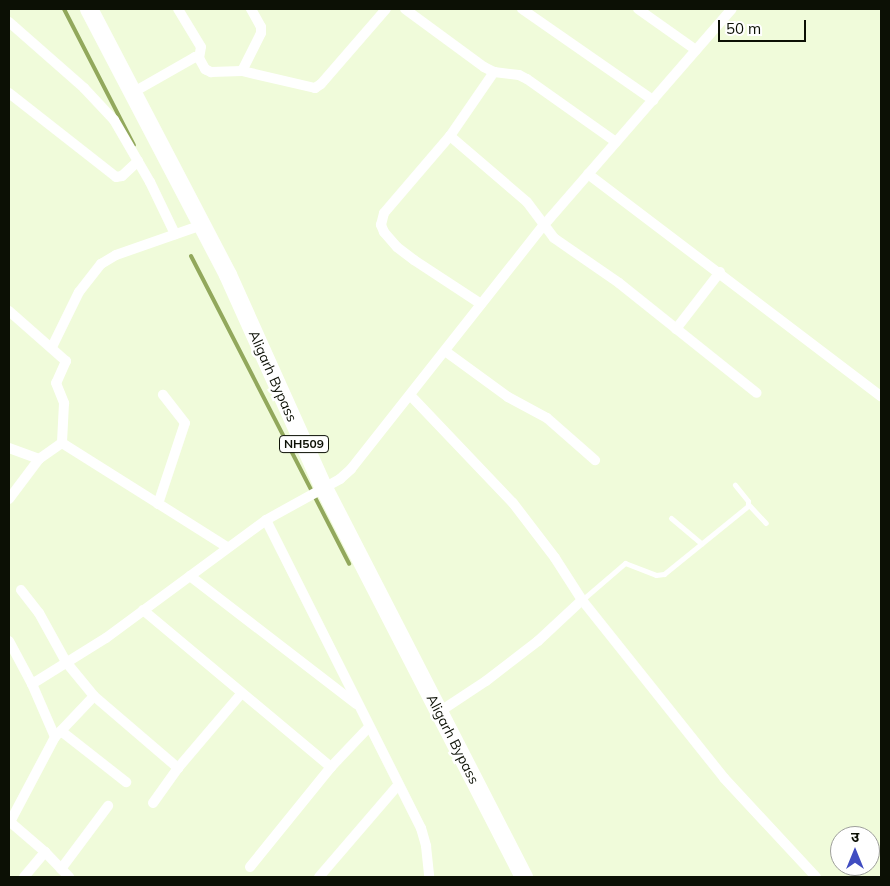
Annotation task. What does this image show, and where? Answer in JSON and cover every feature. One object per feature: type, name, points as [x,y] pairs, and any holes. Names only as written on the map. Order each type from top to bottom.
[{"type":"highway","name":"Aligarh Bypass","points":[[89,9],[228,275],[320,488],[524,877]]},
{"type":"street","points":[[178,9],[201,47],[199,58],[208,71],[242,71],[315,88],[321,84],[386,9]]},
{"type":"street","points":[[242,71],[261,32],[261,26],[251,9]]},
{"type":"street","points":[[405,9],[494,72],[519,75],[526,78],[616,142]]},
{"type":"street","points":[[522,9],[653,100]]},
{"type":"street","points":[[638,9],[696,50]]},
{"type":"street","points":[[32,684],[106,638],[266,520],[340,478],[351,469],[544,225],[732,9]]},
{"type":"street","points":[[9,22],[84,88],[114,120],[157,194],[175,234]]},
{"type":"street","points":[[132,93],[195,57],[199,58]]},
{"type":"street","points":[[481,304],[414,260],[397,246],[384,232],[381,225],[384,213],[450,136],[494,72]]},
{"type":"street","points":[[9,93],[116,177],[122,176],[138,161]]},
{"type":"street","points":[[450,136],[527,202],[554,238],[619,283],[757,393]]},
{"type":"street","points":[[588,174],[720,272],[881,396]]},
{"type":"street","points":[[52,348],[79,292],[101,264],[116,255],[202,225]]},
{"type":"street","points":[[676,329],[720,272]]},
{"type":"street","points":[[9,311],[66,361],[56,383],[64,403],[62,443]]},
{"type":"street","points":[[445,351],[514,401],[547,418],[594,460]]},
{"type":"street","points":[[158,504],[185,423],[162,395]]},
{"type":"street","points":[[410,395],[513,503],[555,558],[582,600],[724,778],[816,877]]},
{"type":"street","points":[[9,499],[39,459],[62,443]]},
{"type":"street","points":[[62,443],[227,547]]},
{"type":"street","points":[[9,448],[39,459]]},
{"type":"street","points":[[266,520],[424,836],[429,877]]},
{"type":"street","points":[[190,576],[357,705]]},
{"type":"street","points":[[21,590],[39,613],[66,662],[94,696],[178,768]]},
{"type":"street","points":[[439,712],[486,681],[538,641],[582,600]]},
{"type":"street","points":[[143,610],[241,694],[331,767]]},
{"type":"street","points":[[9,641],[58,734],[126,782]]},
{"type":"street","points":[[153,803],[178,768],[241,694]]},
{"type":"street","points":[[69,877],[45,852],[9,822],[58,734],[94,696]]},
{"type":"street","points":[[250,867],[331,767],[369,727]]},
{"type":"street","points":[[319,877],[398,785]]},
{"type":"street","points":[[61,869],[108,806]]},
{"type":"street","points":[[24,877],[45,852]]},
{"type":"lane","points":[[735,485],[748,504],[766,523]]},
{"type":"lane","points":[[582,600],[622,564],[628,563],[660,575],[702,544],[748,504]]},
{"type":"lane","points":[[671,518],[702,544]]},
{"type":"waterway","points":[[64,9],[134,145]]},
{"type":"waterway","points":[[191,256],[349,564]]}]
